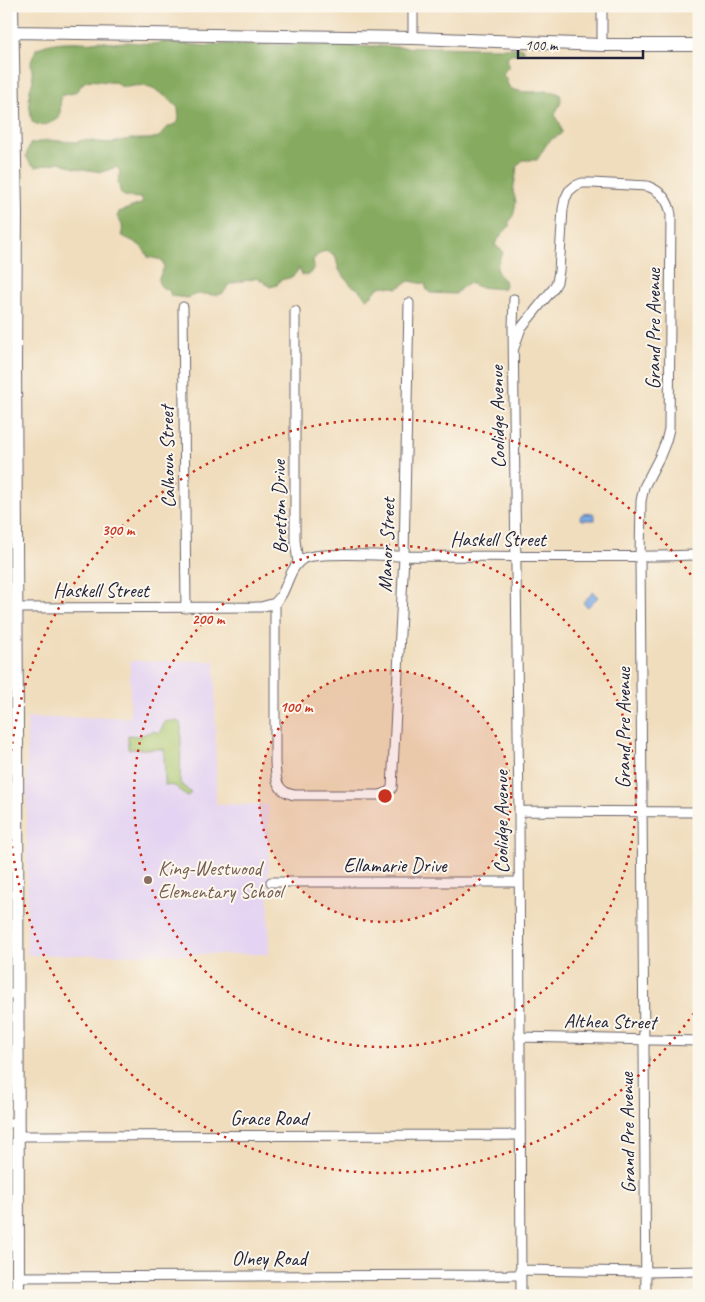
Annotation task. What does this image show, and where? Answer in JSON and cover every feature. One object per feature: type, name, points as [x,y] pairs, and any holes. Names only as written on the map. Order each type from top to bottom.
[{"type":"street","points":[[12,6],[10,362],[11,466],[16,608],[11,666],[14,1127],[12,1245],[18,1296]]},
{"type":"street","points":[[413,6],[413,38]]},
{"type":"street","points":[[602,6],[602,45]]},
{"type":"street","points":[[12,32],[413,38],[602,45],[699,45]]},
{"type":"street","name":"Grand Pre Avenue","points":[[514,348],[521,328],[557,282],[560,271],[563,209],[569,191],[575,186],[592,183],[638,185],[653,188],[662,196],[670,209],[671,215],[669,430],[666,442],[644,487],[641,501],[640,557],[646,1296]]},
{"type":"street","name":"Coolidge Avenue","points":[[514,299],[521,1296]]},
{"type":"street","name":"Manor Street","points":[[275,603],[275,762],[279,786],[288,794],[294,795],[379,795],[389,792],[392,788],[404,556],[408,303]]},
{"type":"street","name":"Calhoun Street","points":[[183,307],[186,608]]},
{"type":"street","name":"Bretton Drive","points":[[275,603],[282,596],[298,563],[295,540],[295,311]]},
{"type":"street","name":"Haskell Street","points":[[298,563],[302,559],[314,555],[640,557],[699,555]]},
{"type":"street","name":"Haskell Street","points":[[16,608],[262,607],[275,603]]},
{"type":"street","points":[[519,811],[699,812]]},
{"type":"street","name":"Ellamarie Drive","points":[[271,882],[518,882]]},
{"type":"street","name":"Althea Street","points":[[520,1037],[699,1041]]},
{"type":"street","name":"Grace Road","points":[[14,1127],[519,1135]]},
{"type":"street","name":"Olney Road","points":[[17,1277],[699,1271]]},
{"type":"shaded area","name":"King-Westwood Elementary School","points":[[130,661],[215,661],[216,804],[268,805],[269,954],[27,955],[27,718],[130,717]]},
{"type":"green space","points":[[98,41],[153,44],[163,42],[207,46],[214,44],[292,45],[301,43],[315,46],[522,48],[525,51],[511,54],[507,57],[509,66],[503,75],[507,79],[510,88],[515,90],[527,92],[549,91],[560,94],[561,103],[555,115],[560,123],[562,132],[547,143],[537,160],[523,160],[517,166],[513,191],[516,202],[513,217],[509,222],[509,227],[495,244],[502,250],[503,254],[497,271],[504,280],[505,285],[503,289],[479,287],[469,283],[456,294],[430,293],[425,284],[409,281],[398,288],[383,286],[378,288],[367,299],[358,289],[351,285],[339,270],[335,255],[325,251],[313,260],[314,267],[309,275],[302,275],[299,268],[293,276],[280,280],[277,285],[270,287],[258,278],[228,285],[225,291],[217,295],[200,294],[188,298],[171,296],[169,290],[162,287],[158,280],[164,267],[162,260],[148,257],[137,243],[121,235],[122,226],[117,217],[119,212],[143,203],[141,198],[127,197],[121,194],[118,182],[120,171],[116,167],[102,172],[75,168],[60,162],[36,167],[30,163],[26,156],[30,144],[48,140],[75,142],[84,140],[112,143],[130,139],[159,137],[168,127],[179,120],[178,108],[156,91],[146,87],[122,87],[115,82],[93,80],[85,82],[73,93],[61,96],[59,118],[43,125],[32,122],[29,103],[30,89],[33,81],[31,62],[36,49],[56,43]]},
{"type":"green space","points":[[165,722],[180,723],[180,783],[191,793],[187,797],[175,786],[165,785],[164,749],[128,749],[128,735],[139,736],[153,731],[159,733]]},
{"type":"water","points":[[593,513],[595,520],[580,519],[582,514]]},
{"type":"water","points":[[593,592],[598,597],[588,607],[583,603]]},
{"type":"place","name":"King-Westwood Elementary School","points":[[148,880]]}]
